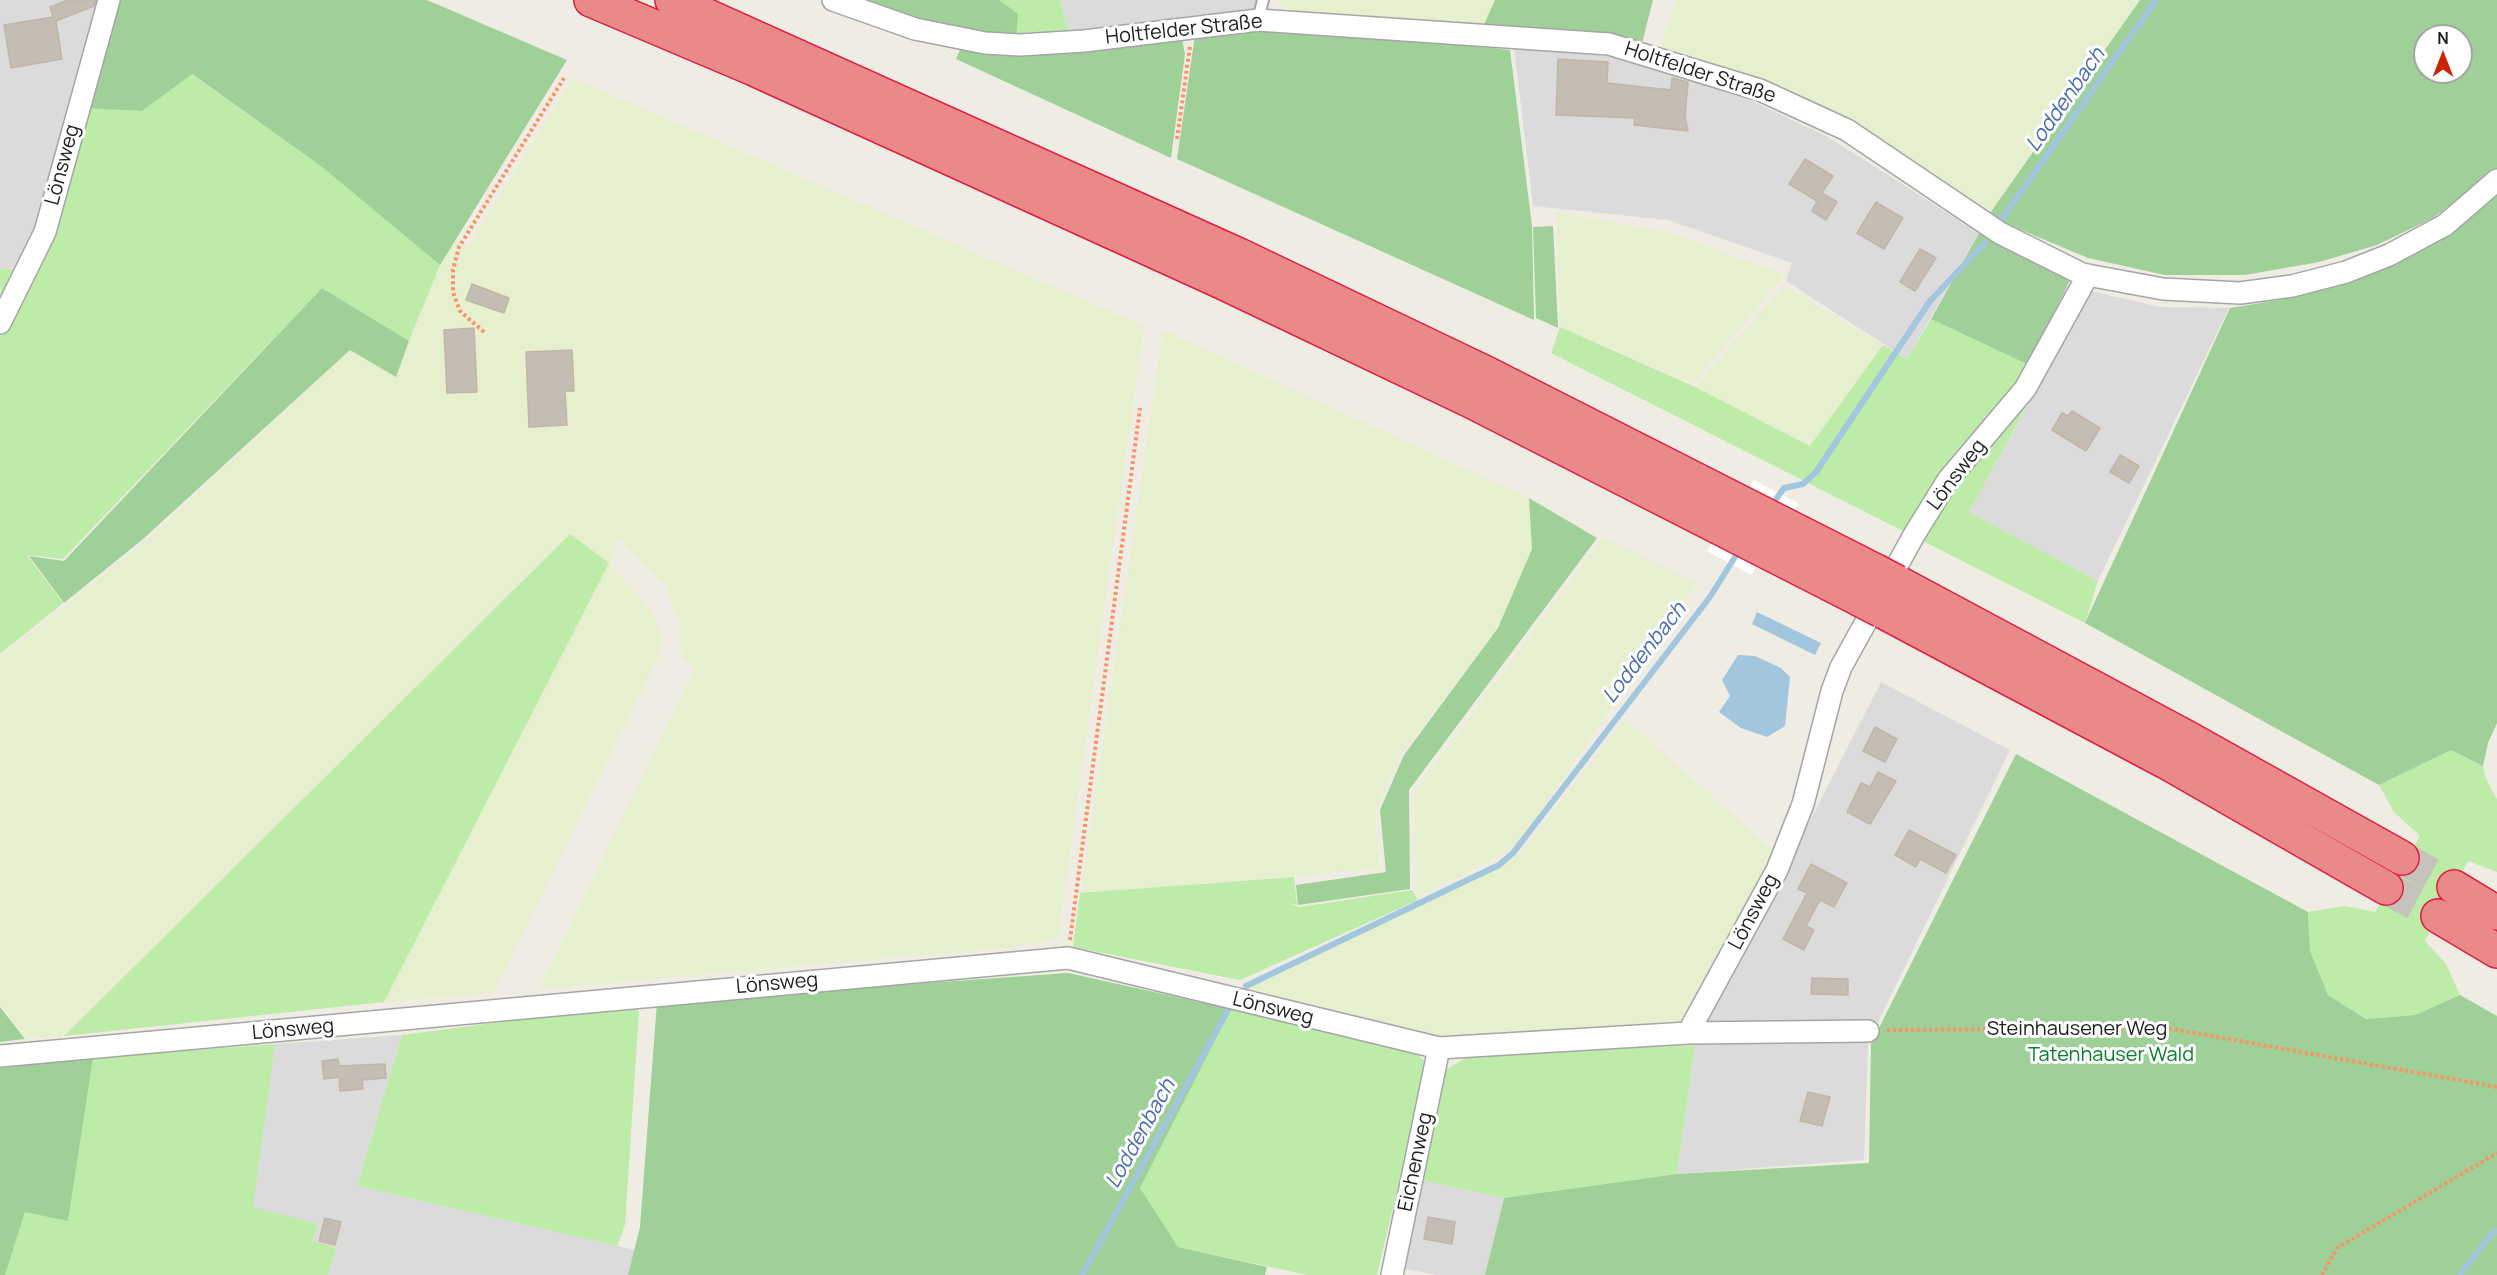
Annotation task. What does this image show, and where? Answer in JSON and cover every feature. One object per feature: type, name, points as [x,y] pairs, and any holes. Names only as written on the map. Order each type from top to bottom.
[{"type":"highway","points":[[591,0],[754,69],[1224,283],[1471,401],[1731,514]]},
{"type":"highway","points":[[672,0],[1239,255],[1488,374],[1776,538],[1870,605],[2166,762],[2386,888]]},
{"type":"highway","points":[[1776,538],[1886,577],[2188,738],[2402,858]]},
{"type":"highway","points":[[2454,887],[2497,913]]},
{"type":"highway","points":[[2438,916],[2497,951]]},
{"type":"street","name":"Lönsweg","points":[[0,323],[45,232],[109,0]]},
{"type":"street","name":"Holtfelder Straße","points":[[833,0],[915,29],[985,43],[1020,45],[1084,41],[1193,27],[1261,10],[1609,44],[1760,90],[1847,130],[2000,233],[2088,275],[2174,290],[2240,293],[2292,286],[2346,272],[2390,255],[2445,225],[2497,180]]},
{"type":"street","name":"Lönsweg","points":[[0,1056],[1068,958],[1439,1048],[1688,1034],[1777,870],[1803,804],[1832,691],[1841,667],[1914,535],[1948,480],[2025,389],[2088,275]]},
{"type":"street","points":[[1688,1034],[1868,1031]]},
{"type":"street","name":"Eichenweg","points":[[1392,1275],[1439,1048]]},
{"type":"path","points":[[1177,139],[1193,27]]},
{"type":"path","points":[[484,332],[460,311],[453,292],[453,270],[459,247],[564,78]]},
{"type":"path","points":[[1068,958],[1140,408]]},
{"type":"path","name":"Steinhausener Weg","points":[[1868,1031],[2167,1028],[2497,1087]]},
{"type":"path","points":[[2322,1275],[2337,1248],[2497,1153]]},
{"type":"shaded area","points":[[0,0],[111,0],[30,268],[0,269]]},
{"type":"shaded area","points":[[1060,0],[1261,0],[1256,16],[1069,34]]},
{"type":"shaded area","points":[[1514,47],[1617,57],[1742,96],[1828,137],[1979,233],[1907,359],[1786,281],[1792,263],[1668,220],[1533,206]]},
{"type":"shaded area","points":[[2090,291],[2160,307],[2229,308],[2098,581],[1969,512]]},
{"type":"shaded area","points":[[1881,682],[2010,750],[1868,1043],[1864,1160],[1677,1174],[1695,1045]]},
{"type":"shaded area","points":[[402,1035],[357,1186],[635,1250],[628,1275],[328,1275],[337,1248],[312,1241],[252,1207],[275,1044]]},
{"type":"shaded area","points":[[1421,1180],[1504,1198],[1485,1275],[1437,1275],[1401,1268]]},
{"type":"green space","points":[[111,0],[427,0],[567,60],[440,265],[322,167],[192,74],[142,111],[81,108]]},
{"type":"green space","points":[[863,0],[999,0],[1018,14],[1016,37],[944,26]]},
{"type":"green space","points":[[999,0],[1060,0],[1069,34],[1016,37]]},
{"type":"green space","points":[[1278,0],[1495,0],[1483,27],[1289,12]]},
{"type":"green space","points":[[1495,0],[1653,0],[1642,43],[1483,27]]},
{"type":"green space","points":[[1676,0],[2140,0],[1988,216],[1824,107],[1774,85],[1660,52]]},
{"type":"green space","points":[[2140,0],[2497,0],[2497,171],[2433,218],[2377,245],[2319,262],[2245,275],[2165,275],[2088,258],[1988,216]]},
{"type":"green space","points":[[1258,23],[1510,50],[1532,226],[1534,320],[1177,159],[1196,28]]},
{"type":"green space","points":[[1182,39],[1185,54],[1171,158],[956,59],[960,50],[1011,52]]},
{"type":"green space","points":[[191,74],[322,167],[440,265],[409,341],[322,288],[63,559],[27,555],[63,603],[0,654],[0,329],[81,108],[142,111]]},
{"type":"green space","points":[[573,78],[1144,326],[1058,938],[1014,947],[539,989],[695,667],[682,659],[680,622],[666,586],[619,539],[609,563],[650,609],[662,633],[658,659],[493,993],[384,1002],[608,564],[570,534],[61,1037],[26,1038],[0,1004],[0,658],[151,536],[350,350],[396,376],[451,238],[468,246]]},
{"type":"green space","points":[[2497,194],[2497,723],[2488,743],[2483,766],[2451,750],[2379,785],[2085,623],[2230,308],[2291,298],[2347,282]]},
{"type":"green space","points":[[1557,212],[1670,233],[1785,274],[1693,384],[1560,327]]},
{"type":"green space","points":[[1553,226],[1558,328],[1536,318],[1533,227]]},
{"type":"green space","points":[[1979,233],[2071,278],[2029,365],[1931,319]]},
{"type":"green space","points":[[0,269],[24,269],[1,301],[0,278]]},
{"type":"green space","points":[[1784,285],[1883,345],[1810,446],[1695,387]]},
{"type":"green space","points":[[322,288],[409,341],[396,377],[350,350],[143,539],[64,603],[29,556],[64,561]]},
{"type":"green space","points":[[1931,319],[2029,365],[2047,369],[1969,512],[2098,581],[2085,623],[1551,353],[1560,327],[1695,387],[1810,446],[1883,345],[1907,359]]},
{"type":"green space","points":[[1163,330],[1529,498],[1532,549],[1498,628],[1398,758],[1375,814],[1379,869],[1081,893]]},
{"type":"green space","points":[[1529,498],[1597,538],[1409,790],[1410,889],[1298,905],[1296,885],[1386,872],[1380,810],[1404,755],[1498,628],[1532,549]]},
{"type":"green space","points":[[570,534],[609,563],[384,1002],[64,1036]]},
{"type":"green space","points":[[1603,537],[1697,583],[1516,847],[1417,897],[1414,792]]},
{"type":"green space","points":[[1625,719],[1774,851],[1688,1022],[1441,1040],[1239,987],[1521,852]]},
{"type":"green space","points":[[2451,750],[2483,766],[2486,779],[2497,799],[2497,872],[2468,861],[2425,941],[2446,964],[2460,995],[2415,1015],[2366,1019],[2328,995],[2310,951],[2308,912],[2345,906],[2375,912],[2420,836],[2394,812],[2379,785]]},
{"type":"green space","name":"Tatenhauser Wald","points":[[2016,754],[2308,912],[2310,951],[2328,995],[2366,1019],[2415,1015],[2460,995],[2497,1016],[2497,1275],[1485,1275],[1504,1198],[1677,1174],[1869,1163],[1871,1044]]},
{"type":"green space","points":[[1294,877],[1297,905],[1283,902],[1300,907],[1412,890],[1418,900],[1240,980],[1073,947],[1080,893]]},
{"type":"green space","points":[[1068,973],[1231,1009],[1140,1188],[1178,1247],[1267,1267],[1265,1275],[628,1275],[640,1227],[657,1002]]},
{"type":"green space","points":[[630,1005],[639,1011],[625,1225],[617,1246],[357,1186],[402,1035]]},
{"type":"green space","points":[[0,1007],[25,1039],[0,1042]]},
{"type":"green space","points":[[1231,1009],[1411,1048],[1427,1063],[1377,1275],[1307,1275],[1178,1247],[1140,1188]]},
{"type":"green space","points":[[275,1044],[253,1207],[318,1224],[312,1241],[337,1248],[328,1275],[5,1275],[25,1212],[68,1220],[93,1058]]},
{"type":"green space","points":[[1695,1045],[1677,1174],[1504,1198],[1421,1180],[1442,1072],[1471,1055]]},
{"type":"green space","points":[[93,1058],[68,1221],[25,1212],[5,1275],[0,1275],[0,1068]]},
{"type":"water","points":[[1757,612],[1821,643],[1815,655],[1752,624]]},
{"type":"water","points":[[1738,655],[1755,656],[1781,668],[1790,677],[1785,726],[1767,737],[1741,728],[1719,712],[1730,696],[1722,680]]},
{"type":"pier","points":[[1754,480],[1799,504],[1751,575],[1707,551]]},
{"type":"building","points":[[68,0],[96,0],[94,6],[56,21],[62,59],[11,68],[4,25],[53,17],[50,7]]},
{"type":"building","points":[[1558,59],[1608,62],[1607,83],[1671,90],[1672,78],[1688,82],[1685,117],[1688,131],[1634,125],[1635,118],[1556,115]]},
{"type":"building","points":[[1805,159],[1833,176],[1822,193],[1837,202],[1826,220],[1812,211],[1817,201],[1789,184]]},
{"type":"building","points":[[1876,202],[1903,218],[1884,249],[1857,233]]},
{"type":"building","points":[[1920,249],[1936,258],[1915,291],[1900,282]]},
{"type":"building","points":[[472,284],[509,298],[504,313],[466,300]]},
{"type":"building","points":[[474,328],[477,392],[447,393],[444,330]]},
{"type":"building","points":[[572,350],[574,391],[565,391],[567,425],[529,427],[526,352]]},
{"type":"building","points":[[2072,411],[2100,428],[2086,451],[2052,430],[2062,413],[2068,416]]},
{"type":"building","points":[[2120,455],[2139,466],[2129,483],[2110,472]]},
{"type":"building","points":[[1875,727],[1897,739],[1885,762],[1863,751]]},
{"type":"building","points":[[1878,772],[1896,781],[1870,824],[1847,812],[1861,783],[1870,787]]},
{"type":"building","points":[[1909,830],[1956,855],[1946,873],[1920,859],[1916,867],[1895,855]]},
{"type":"building","points":[[1811,864],[1847,883],[1834,907],[1820,900],[1806,926],[1814,930],[1804,950],[1783,939],[1807,893],[1798,889]]},
{"type":"building","points":[[1812,978],[1848,979],[1848,995],[1811,994]]},
{"type":"building","points":[[338,1059],[339,1066],[385,1064],[386,1078],[362,1080],[363,1089],[340,1091],[339,1077],[324,1079],[322,1061]]},
{"type":"building","points":[[1808,1092],[1830,1097],[1822,1126],[1800,1121]]},
{"type":"building","points":[[1428,1217],[1455,1222],[1452,1244],[1424,1239]]},
{"type":"building","points":[[325,1218],[341,1222],[335,1245],[319,1241]]},
{"type":"waterway","name":"Loddenbach","points":[[2002,219],[2156,0]]},
{"type":"waterway","name":"Loddenbach","points":[[1771,506],[1784,488],[1803,484],[1816,472],[1930,301],[1985,243]]},
{"type":"waterway","name":"Loddenbach","points":[[1246,986],[1499,865],[1513,853],[1710,597],[1740,549]]},
{"type":"waterway","name":"Loddenbach","points":[[1082,1275],[1229,1008]]},
{"type":"waterway","points":[[2460,1275],[2493,1232],[2497,1232]]},
{"type":"tunnel","points":[[2402,858],[2454,887]]},
{"type":"tunnel","points":[[2386,888],[2438,916]]}]
